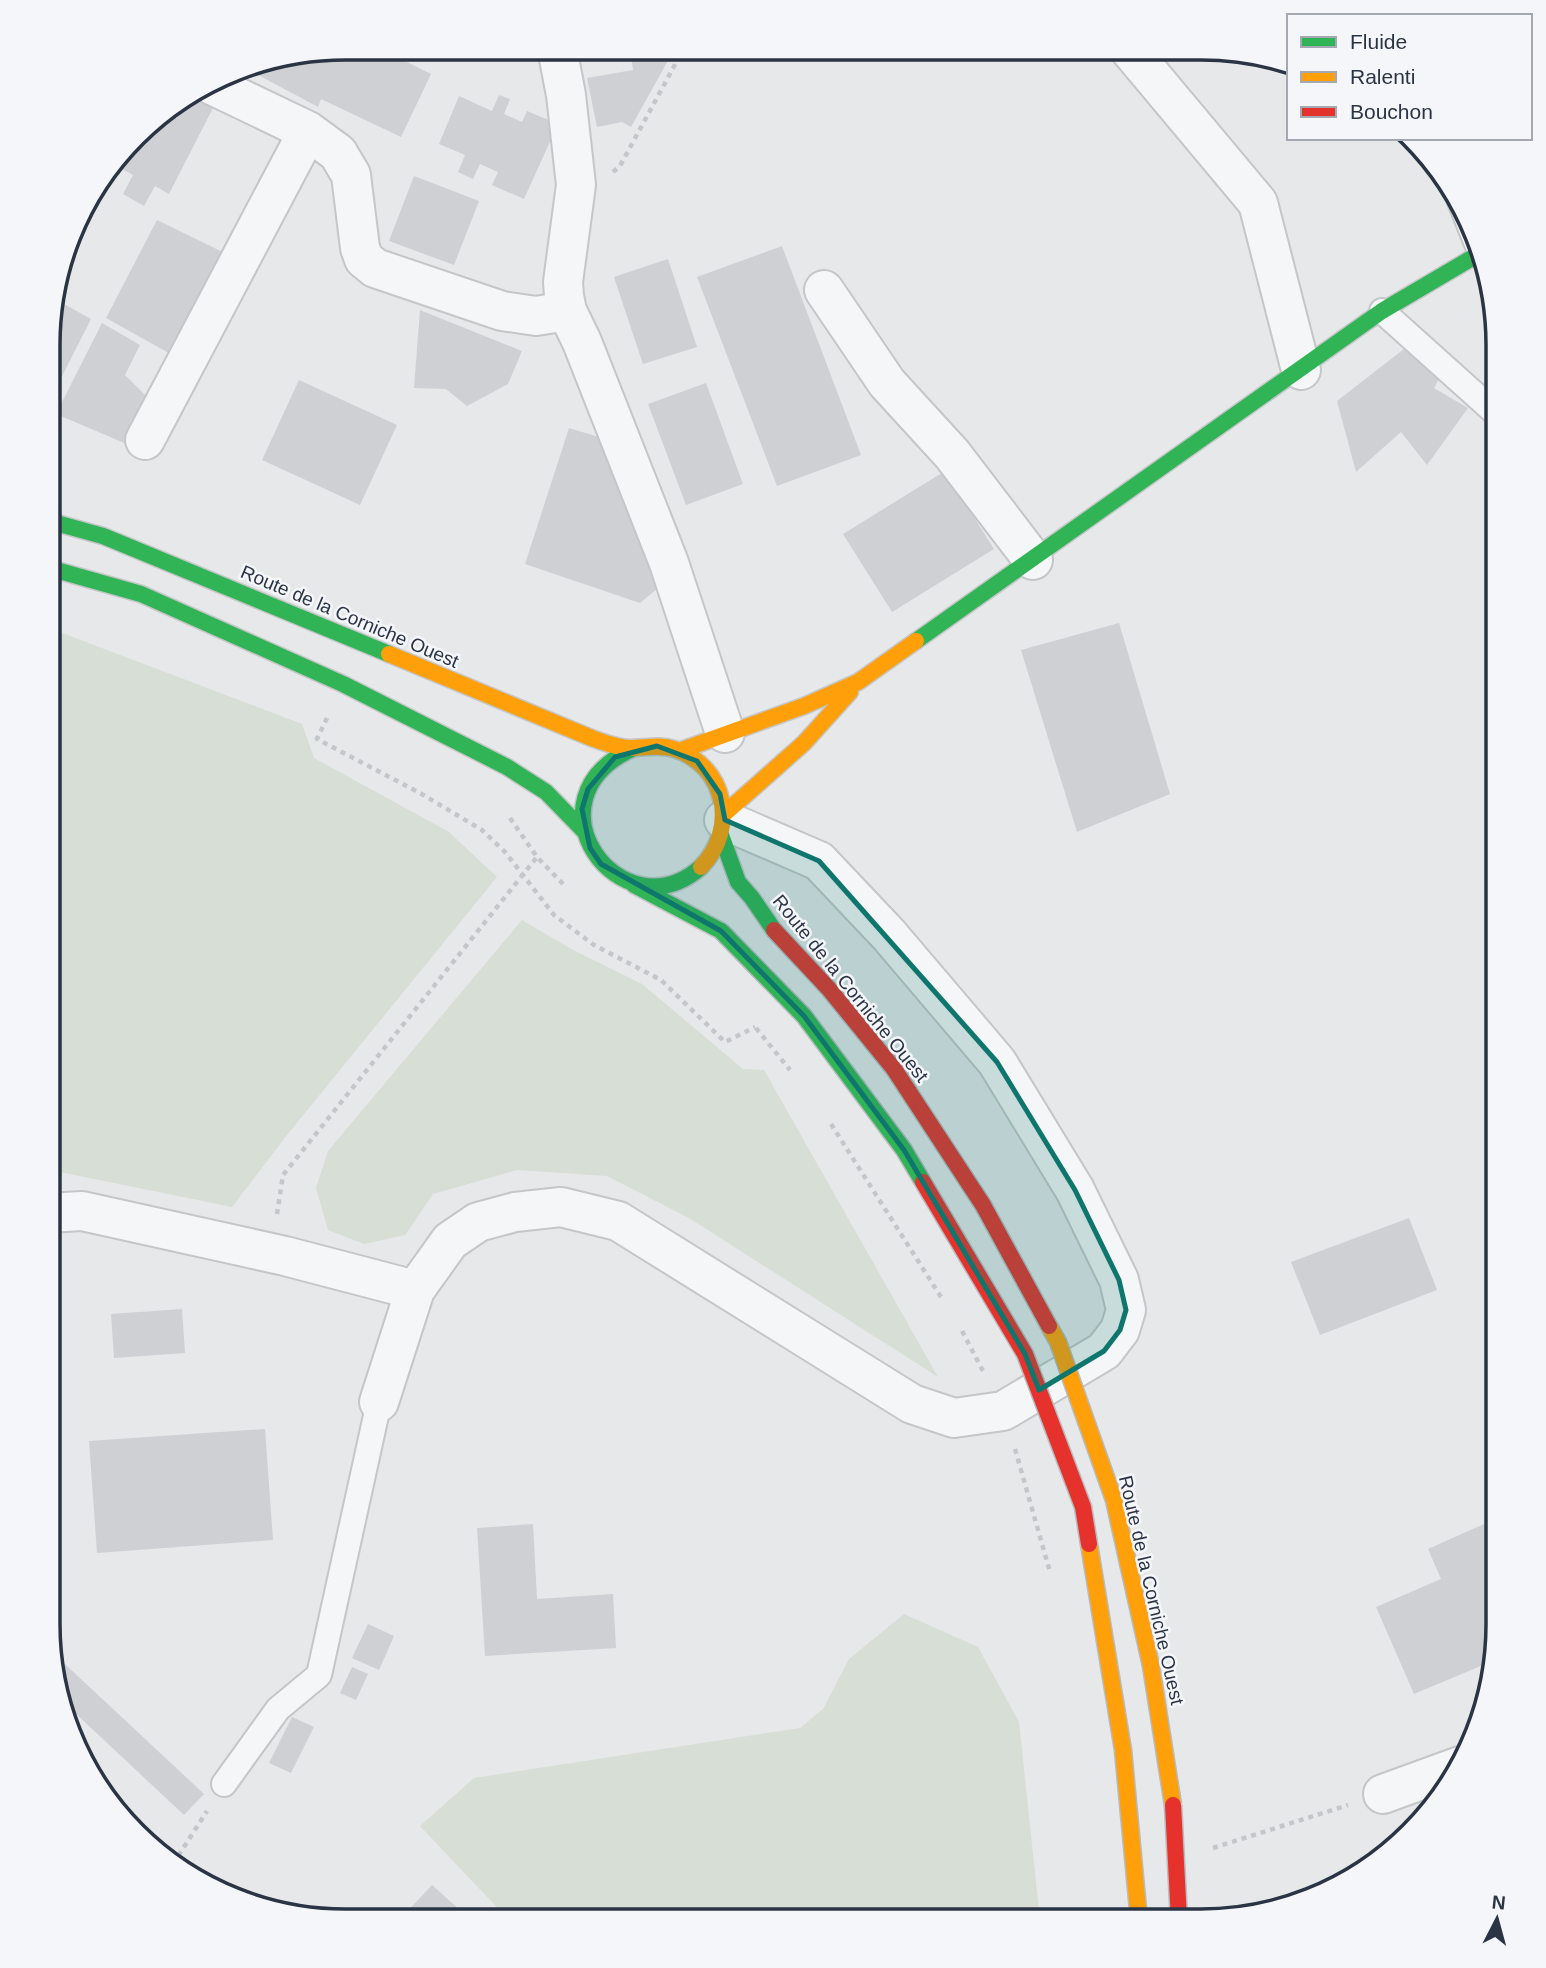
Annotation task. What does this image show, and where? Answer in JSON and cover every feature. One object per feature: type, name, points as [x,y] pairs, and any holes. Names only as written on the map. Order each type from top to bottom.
[{"type":"main road","points":[[679,751],[804,706],[858,682],[1382,311],[1473,258]]},
{"type":"main road","name":"Route de la Corniche Ouest","points":[[60,524],[103,536],[572,731],[617,746],[634,748]]},
{"type":"main road","points":[[60,571],[141,594],[343,684],[507,767],[546,792],[584,831]]},
{"type":"main road","points":[[723,823],[804,743],[858,682]]},
{"type":"main road","points":[[632,884],[655,887],[677,882],[697,872],[712,856],[723,823],[720,794],[711,776],[697,761],[679,751],[657,746],[634,748],[615,757],[599,771],[587,789],[582,810],[584,831],[590,848],[601,864],[615,876],[722,931],[804,1016],[904,1150],[1025,1354],[1083,1507],[1124,1750],[1138,1909]]},
{"type":"main road","name":"Route de la Corniche Ouest","points":[[723,823],[738,882],[774,930],[829,989],[894,1069],[984,1205],[1058,1342],[1114,1500],[1151,1666],[1174,1813],[1179,1909]]},
{"type":"street","points":[[559,60],[576,185],[563,282],[567,311],[582,342],[669,563],[725,733]]},
{"type":"street","points":[[1138,60],[1258,203],[1301,370]]},
{"type":"street","points":[[220,89],[308,131],[338,153],[351,175],[360,248],[364,259],[375,268],[502,311],[536,316],[567,311]]},
{"type":"street","points":[[145,440],[308,131]]},
{"type":"street","points":[[824,290],[887,383],[952,454],[1032,560]]},
{"type":"street","points":[[379,1402],[415,1290],[450,1241],[478,1222],[515,1212],[561,1207],[618,1221],[912,1404],[954,1418],[1003,1411],[1104,1351],[1121,1330],[1126,1310],[1119,1280],[1075,1190],[997,1062],[889,935],[818,861],[723,823]]},
{"type":"street","points":[[60,1212],[82,1211],[285,1256],[415,1290]]},
{"type":"street","points":[[1382,1794],[1445,1772]]},
{"type":"lane","points":[[1382,311],[1486,404]]},
{"type":"lane","points":[[225,1784],[278,1709],[319,1675],[379,1402]]},
{"type":"path","points":[[576,185],[610,173],[620,166],[677,60]]},
{"type":"path","points":[[328,714],[317,739],[482,830],[505,852],[554,915],[594,945],[661,980],[725,1042],[755,1027]]},
{"type":"path","points":[[508,815],[537,857],[569,890]]},
{"type":"path","points":[[283,1175],[537,857]]},
{"type":"path","points":[[748,1018],[791,1070]]},
{"type":"path","points":[[825,1114],[942,1299]]},
{"type":"path","points":[[957,1322],[1003,1411],[1052,1576]]},
{"type":"path","points":[[179,1855],[225,1784]]},
{"type":"path","points":[[1178,1860],[1382,1794]]},
{"type":"highlighted area","points":[[657,746],[697,761],[720,794],[725,820],[819,861],[997,1062],[1075,1190],[1119,1280],[1126,1310],[1120,1330],[1104,1351],[1039,1390],[1025,1354],[904,1150],[804,1016],[721,931],[601,864],[590,848],[582,809],[588,789],[615,757]]},
{"type":"shaded area","points":[[60,632],[302,724],[314,758],[449,832],[497,877],[287,1135],[232,1207],[60,1172]]},
{"type":"shaded area","points":[[522,920],[573,950],[642,984],[743,1069],[764,1070],[938,1377],[689,1218],[607,1176],[517,1170],[433,1194],[405,1235],[364,1244],[328,1230],[316,1188],[328,1151]]},
{"type":"shaded area","points":[[904,1614],[978,1647],[1019,1722],[1039,1909],[499,1909],[420,1826],[474,1778],[800,1728],[823,1709],[849,1659]]},
{"type":"building","points":[[326,60],[403,60],[431,74],[401,137],[321,99],[318,107],[256,74],[289,65]]},
{"type":"building","points":[[632,60],[668,60],[631,127],[622,122],[597,127],[587,78],[633,70]]},
{"type":"building","points":[[499,95],[510,99],[504,114],[522,122],[527,111],[558,124],[524,199],[492,185],[498,172],[480,164],[473,179],[458,172],[465,155],[439,144],[459,96],[492,111]]},
{"type":"building","points":[[205,97],[215,104],[169,194],[155,186],[144,206],[123,194],[133,175],[120,168],[157,130]]},
{"type":"building","points":[[414,176],[479,201],[454,265],[389,241]]},
{"type":"building","points":[[157,220],[235,258],[183,361],[106,318]]},
{"type":"building","points":[[782,246],[861,455],[777,486],[697,277]]},
{"type":"building","points":[[668,259],[697,347],[643,364],[614,277]]},
{"type":"building","points":[[63,303],[91,319],[60,380]]},
{"type":"building","points":[[420,310],[522,351],[508,384],[467,406],[446,389],[414,388]]},
{"type":"building","points":[[102,323],[140,345],[125,375],[152,402],[129,445],[60,416],[60,406]]},
{"type":"building","points":[[1404,349],[1440,377],[1434,388],[1468,408],[1427,465],[1401,432],[1356,472],[1337,401]]},
{"type":"building","points":[[299,380],[397,425],[360,505],[262,460]]},
{"type":"building","points":[[706,383],[743,484],[686,505],[648,404]]},
{"type":"building","points":[[569,428],[609,440],[663,584],[640,603],[525,564]]},
{"type":"building","points":[[945,471],[994,549],[892,612],[843,534]]},
{"type":"building","points":[[1119,623],[1170,794],[1077,832],[1021,650]]},
{"type":"building","points":[[1409,1218],[1437,1290],[1320,1335],[1291,1262]]},
{"type":"building","points":[[182,1309],[185,1353],[114,1358],[111,1314]]},
{"type":"building","points":[[265,1429],[273,1540],[97,1553],[89,1441]]},
{"type":"building","points":[[533,1524],[537,1599],[613,1594],[616,1648],[485,1656],[477,1528]]},
{"type":"building","points":[[1484,1524],[1486,1642],[1483,1665],[1414,1694],[1376,1607],[1441,1579],[1428,1549]]},
{"type":"building","points":[[368,1624],[394,1636],[379,1670],[352,1658]]},
{"type":"building","points":[[62,1662],[204,1794],[184,1815],[74,1712]]},
{"type":"building","points":[[352,1667],[368,1674],[356,1700],[340,1693]]},
{"type":"building","points":[[292,1717],[314,1727],[291,1773],[269,1763]]},
{"type":"building","points":[[432,1885],[459,1909],[410,1909]]},
{"type":"traffic: fast","points":[[916,641],[1382,311],[1473,258]]},
{"type":"traffic: fast","points":[[60,524],[103,536],[389,654]]},
{"type":"traffic: fast","points":[[60,571],[141,594],[343,684],[507,767],[546,792],[584,831]]},
{"type":"traffic: fast","points":[[634,748],[601,771],[585,798],[584,827],[595,853],[615,874],[641,885],[670,884],[701,867]]},
{"type":"traffic: fast","points":[[721,835],[738,882],[774,930]]},
{"type":"traffic: fast","points":[[634,885],[721,931]]},
{"type":"traffic: fast","points":[[721,931],[804,1016],[904,1150],[923,1182]]},
{"type":"traffic: slow","points":[[679,751],[804,706],[858,682],[916,641]]},
{"type":"traffic: slow","points":[[389,654],[594,739],[626,748],[658,746],[692,757],[706,769],[716,784],[723,817],[713,852],[701,867]]},
{"type":"traffic: slow","points":[[724,814],[804,743],[850,692]]},
{"type":"traffic: slow","points":[[1049,1326],[1058,1342],[1114,1500],[1151,1666],[1173,1805]]},
{"type":"traffic: slow","points":[[1089,1544],[1123,1750],[1138,1909]]},
{"type":"traffic: jam","points":[[774,930],[829,989],[894,1069],[983,1205],[1049,1326]]},
{"type":"traffic: jam","points":[[923,1182],[1025,1354],[1083,1507],[1089,1544]]},
{"type":"traffic: jam","points":[[1173,1805],[1178,1909]]}]
